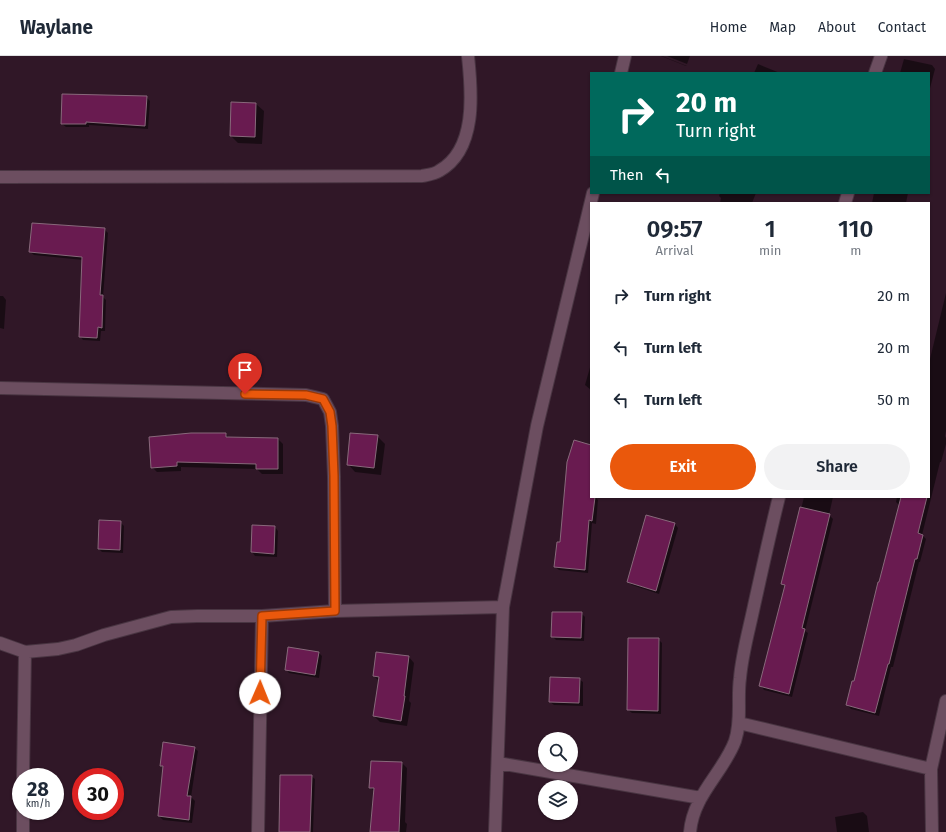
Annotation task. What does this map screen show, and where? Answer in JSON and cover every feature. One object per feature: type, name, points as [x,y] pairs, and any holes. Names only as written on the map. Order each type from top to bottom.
[{"type":"street","points":[[0,177],[422,176],[438,172],[455,159],[467,133],[472,89],[468,56]]},
{"type":"street","points":[[621,72],[625,56]]},
{"type":"street","points":[[875,72],[881,56]]},
{"type":"street","points":[[495,832],[503,607],[537,426],[590,205]]},
{"type":"street","points":[[0,388],[306,395],[323,399],[330,412],[332,426],[335,611]]},
{"type":"street","points":[[690,832],[691,819],[700,798],[728,754],[734,741],[739,723],[740,678],[748,634],[779,498]]},
{"type":"street","points":[[0,643],[25,652],[64,648],[104,635],[171,617],[262,616],[335,611],[503,607]]},
{"type":"street","points":[[258,832],[262,616]]},
{"type":"street","points":[[23,768],[25,652]]},
{"type":"street","points":[[932,832],[931,769],[946,701]]},
{"type":"street","points":[[739,723],[931,769]]},
{"type":"street","points":[[498,763],[700,798]]},
{"type":"street","points":[[23,820],[23,832]]},
{"type":"building","points":[[62,94],[147,96],[145,126],[86,122],[86,124],[61,124]]},
{"type":"building","points":[[231,102],[256,103],[255,137],[230,136]]},
{"type":"building","points":[[32,223],[105,228],[100,295],[103,295],[102,328],[98,327],[97,338],[79,337],[82,257],[29,252]]},
{"type":"building","points":[[191,433],[226,433],[226,437],[278,438],[278,469],[256,469],[256,464],[177,462],[177,466],[151,468],[149,437]]},
{"type":"building","points":[[350,433],[378,435],[374,468],[347,465]]},
{"type":"building","points":[[574,440],[590,445],[590,498],[595,498],[592,521],[589,520],[585,570],[554,567],[557,542],[560,542],[567,462]]},
{"type":"building","points":[[901,498],[927,498],[918,533],[923,535],[917,559],[915,559],[889,664],[875,713],[846,705],[852,681],[854,681]]},
{"type":"building","points":[[800,507],[830,514],[802,628],[805,629],[789,694],[759,686],[785,585],[781,584]]},
{"type":"building","points":[[646,515],[675,523],[656,591],[627,582]]},
{"type":"building","points":[[99,520],[121,521],[120,550],[98,549]]},
{"type":"building","points":[[252,525],[275,526],[274,554],[251,552]]},
{"type":"building","points":[[552,612],[582,612],[581,638],[551,637]]},
{"type":"building","points":[[628,638],[659,638],[658,711],[627,710]]},
{"type":"building","points":[[288,647],[319,652],[315,675],[285,670]]},
{"type":"building","points":[[376,652],[409,656],[401,721],[373,716],[379,677],[373,676]]},
{"type":"building","points":[[550,677],[580,678],[579,703],[549,702]]},
{"type":"building","points":[[163,742],[195,747],[187,796],[191,796],[189,820],[158,816],[163,766],[160,766]]},
{"type":"building","points":[[371,761],[402,762],[399,832],[370,832],[374,788],[369,788]]},
{"type":"building","points":[[280,775],[312,775],[310,832],[279,832]]},
{"type":"route","points":[[245,394],[306,395],[323,399],[330,412],[332,426],[335,611],[262,616],[260,693]]}]
